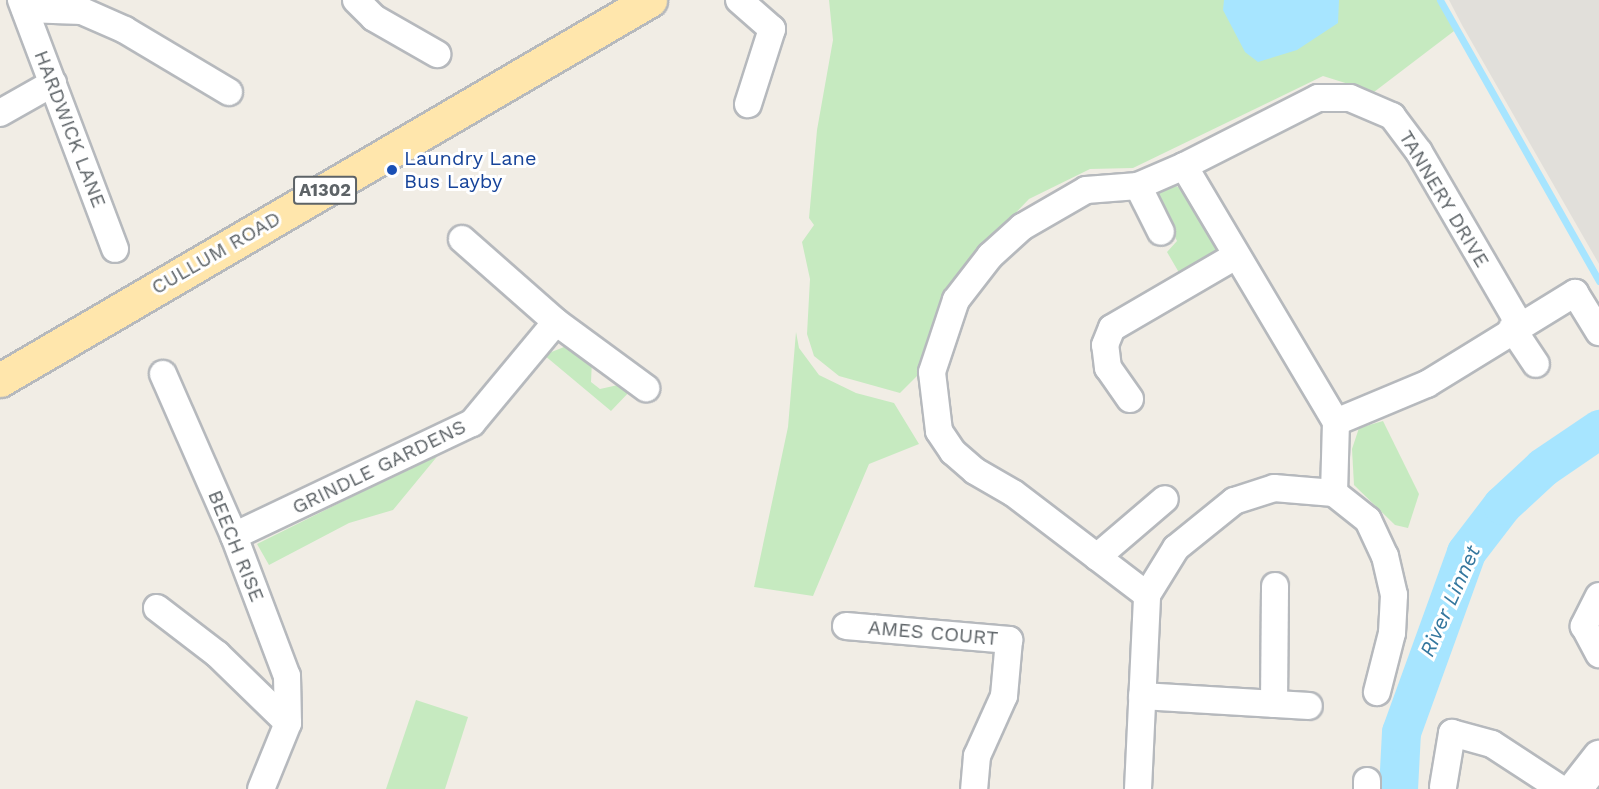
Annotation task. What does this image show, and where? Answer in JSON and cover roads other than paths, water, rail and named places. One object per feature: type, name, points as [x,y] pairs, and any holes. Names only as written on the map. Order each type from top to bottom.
[{"type":"main road","name":"CULLUM ROAD","points":[[0,380],[650,0]]},
{"type":"street","points":[[356,0],[374,18],[437,54]]},
{"type":"street","points":[[739,0],[772,28],[748,104]]},
{"type":"street","name":"HARDWICK LANE","points":[[115,249],[23,5],[82,11],[125,30],[229,92]]},
{"type":"street","points":[[0,113],[53,83]]},
{"type":"street","name":"TANNERY DRIVE","points":[[1148,595],[953,452],[939,431],[932,372],[956,300],[990,256],[1022,227],[1086,190],[1138,186],[1184,166],[1318,98],[1350,98],[1392,116],[1419,152],[1536,364]]},
{"type":"street","points":[[1184,166],[1234,257],[1292,342],[1336,422],[1334,493]]},
{"type":"street","points":[[1138,186],[1161,232]]},
{"type":"street","points":[[462,239],[556,322],[646,388]]},
{"type":"street","points":[[1130,399],[1108,368],[1105,345],[1112,328],[1234,257]]},
{"type":"street","points":[[1336,422],[1427,384],[1516,326],[1575,293],[1599,332]]},
{"type":"street","name":"GRINDLE GARDENS","points":[[234,537],[471,423],[556,322]]},
{"type":"street","name":"BEECH RISE","points":[[163,374],[234,537],[287,676],[288,723],[261,789]]},
{"type":"street","points":[[1138,789],[1148,595],[1176,548],[1224,506],[1274,488],[1334,493],[1368,520],[1385,556],[1394,595],[1392,633],[1377,692]]},
{"type":"street","points":[[1097,557],[1165,499]]},
{"type":"street","points":[[1274,704],[1275,586]]},
{"type":"street","points":[[1599,596],[1593,600],[1584,626],[1599,654]]},
{"type":"street","points":[[157,608],[217,654],[288,723]]},
{"type":"street","name":"AMES COURT","points":[[846,626],[1009,640],[1004,696],[978,756],[974,789]]},
{"type":"street","points":[[1142,696],[1309,706]]},
{"type":"street","points":[[1443,787],[1452,733],[1492,744],[1561,789]]},
{"type":"street","points":[[1574,789],[1599,757]]},
{"type":"water","points":[[1224,0],[1339,0],[1338,23],[1297,50],[1258,62],[1245,52],[1223,10]]},
{"type":"waterway","points":[[1440,0],[1599,281]]},
{"type":"waterway","name":"River Linnet","points":[[1398,789],[1401,732],[1466,552],[1502,505],[1543,467],[1599,429]]},
{"type":"place","name":"Laundry Lane Bus Layby","points":[[392,170]]}]
